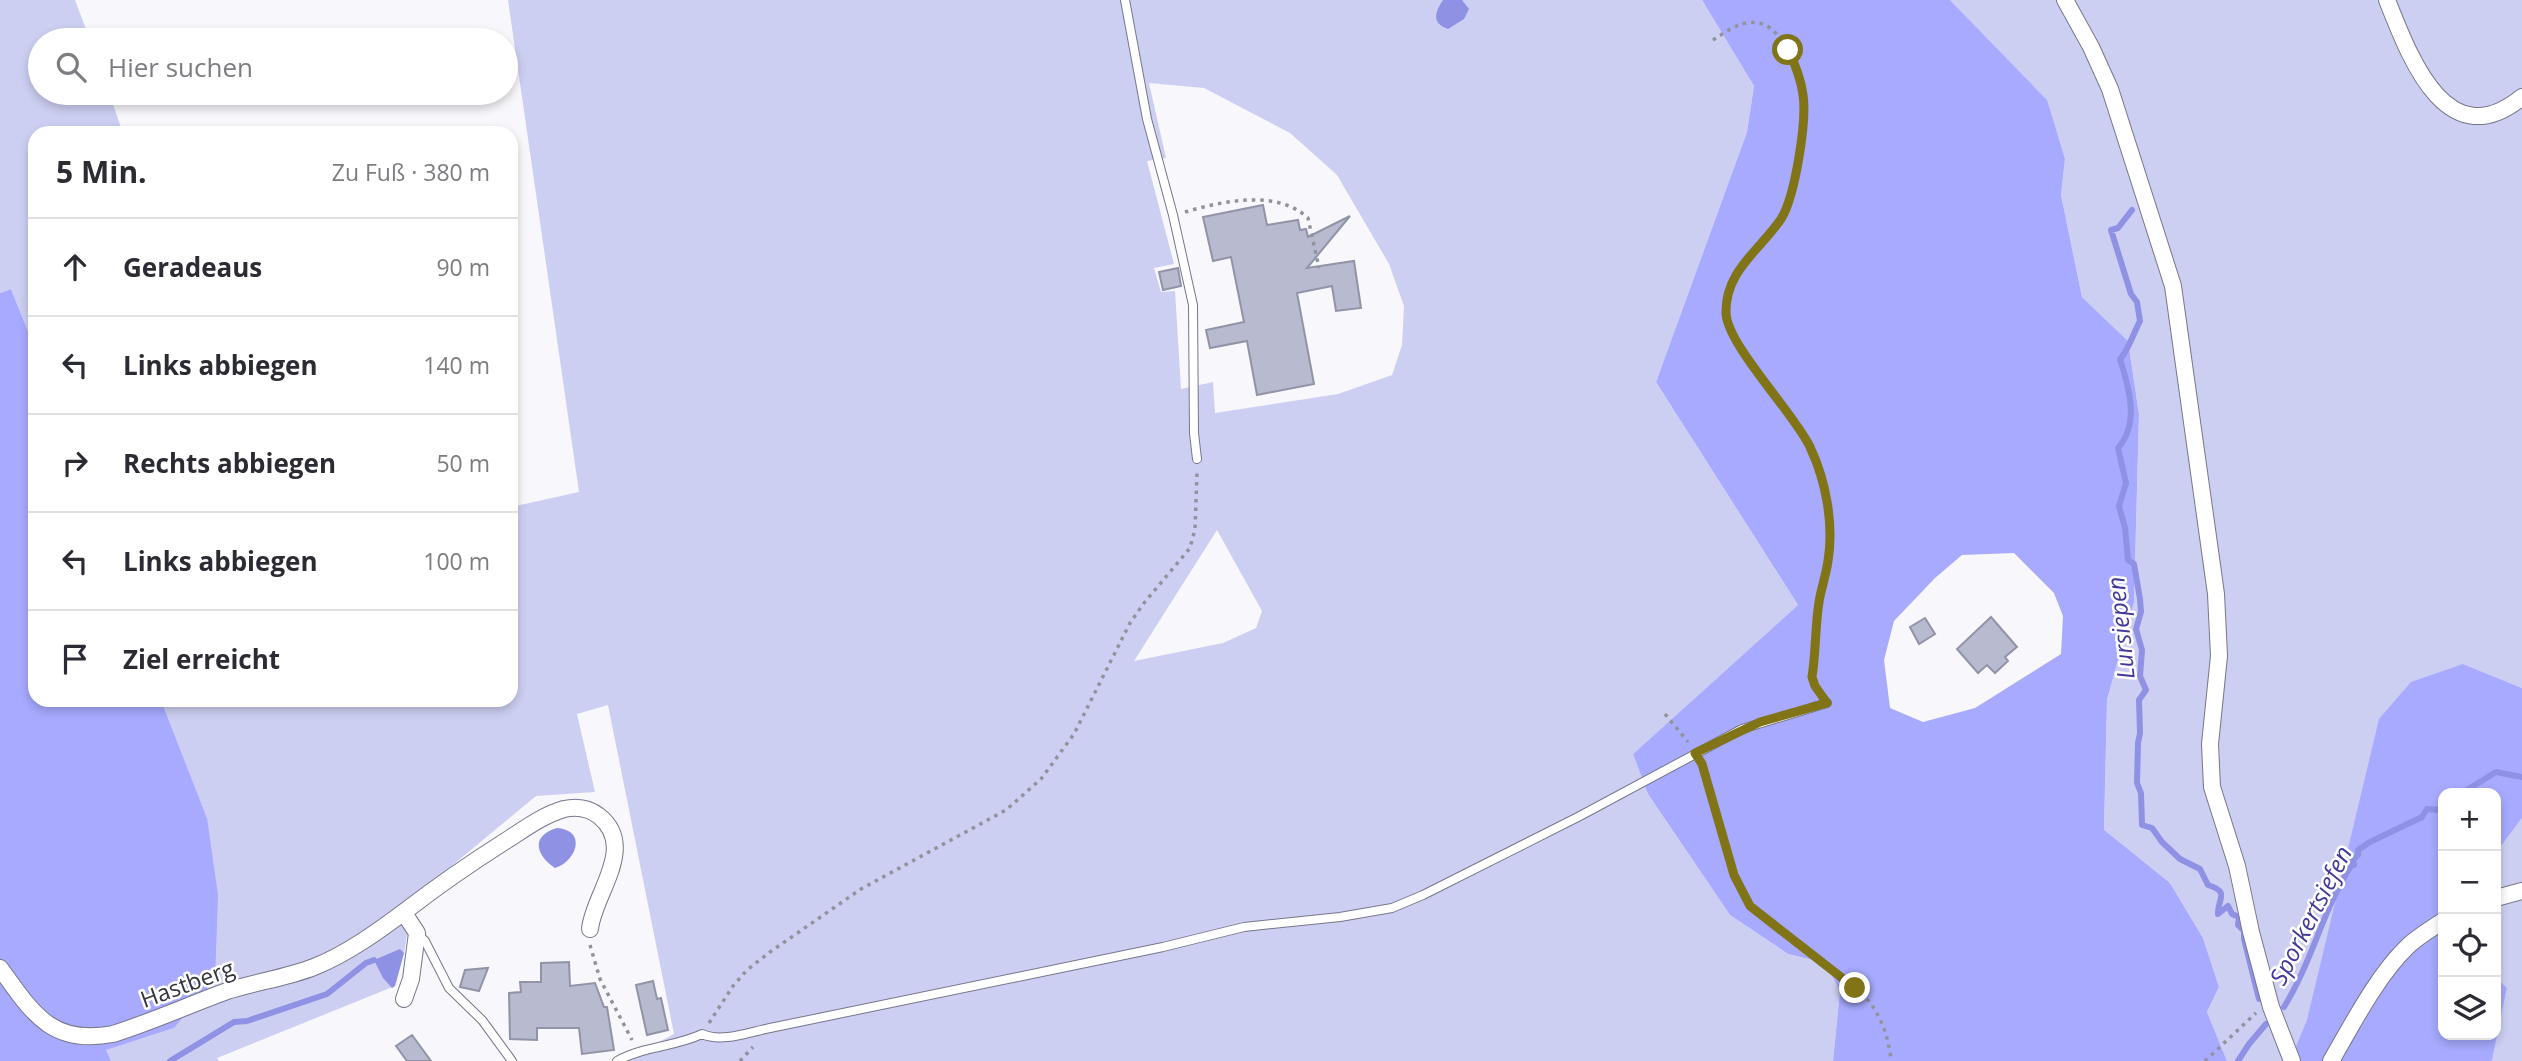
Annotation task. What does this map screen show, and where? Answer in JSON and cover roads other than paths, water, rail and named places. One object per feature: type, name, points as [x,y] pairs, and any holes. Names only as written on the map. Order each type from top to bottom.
[{"type":"street","points":[[2065,0],[2110,89],[2174,286],[2216,594],[2219,656],[2210,744],[2211,780],[2215,801],[2237,866],[2250,932],[2271,1007],[2292,1061]]},
{"type":"street","points":[[2387,0],[2419,72],[2433,93],[2448,106],[2476,116],[2491,114],[2509,107],[2522,96]]},
{"type":"street","name":"Hastberg","points":[[0,968],[31,1010],[55,1030],[72,1035],[97,1037],[134,1027],[240,987],[313,967],[340,954],[539,820],[566,809],[581,808],[600,817],[607,824],[615,853],[610,878],[593,909],[590,929]]},
{"type":"street","points":[[2501,897],[2522,891]]},
{"type":"street","points":[[404,913],[416,933],[411,979],[404,999]]},
{"type":"street","points":[[2330,1061],[2393,963],[2408,946],[2438,925]]},
{"type":"lane","points":[[1125,0],[1147,119],[1193,304],[1197,459]]},
{"type":"lane","points":[[617,1061],[636,1052],[686,1042],[702,1034],[712,1038],[758,1031],[1163,947],[1244,927],[1340,917],[1392,908],[1578,817],[1695,753],[1760,722],[1827,703]]},
{"type":"lane","points":[[416,933],[425,941],[449,988],[482,1020],[512,1061]]},
{"type":"waterway","name":"Lursiepen","points":[[2132,210],[2118,228],[2111,230],[2131,294],[2137,302],[2140,321],[2120,359],[2127,382],[2131,416],[2125,438],[2118,448],[2126,483],[2119,506],[2125,528],[2128,560],[2134,564],[2140,599],[2141,612],[2136,629],[2142,650],[2140,676],[2146,690],[2139,700],[2137,783],[2141,793],[2142,825],[2152,828],[2180,859],[2200,869],[2208,885],[2219,890],[2221,897],[2218,914],[2228,906],[2232,914],[2239,917],[2238,925],[2244,931],[2259,999]]},
{"type":"waterway","name":"Sporkertsiefen","points":[[2470,788],[2496,772],[2522,777]]},
{"type":"waterway","name":"Sporkertsiefen","points":[[2284,1007],[2333,899],[2352,864],[2354,865],[2353,860],[2358,855],[2358,850],[2422,817],[2427,809],[2438,810]]},
{"type":"waterway","points":[[170,1061],[234,1022],[247,1021],[327,994],[366,963],[374,960]]},
{"type":"waterway","name":"Lursiepen","points":[[2238,1061],[2266,1024]]}]
